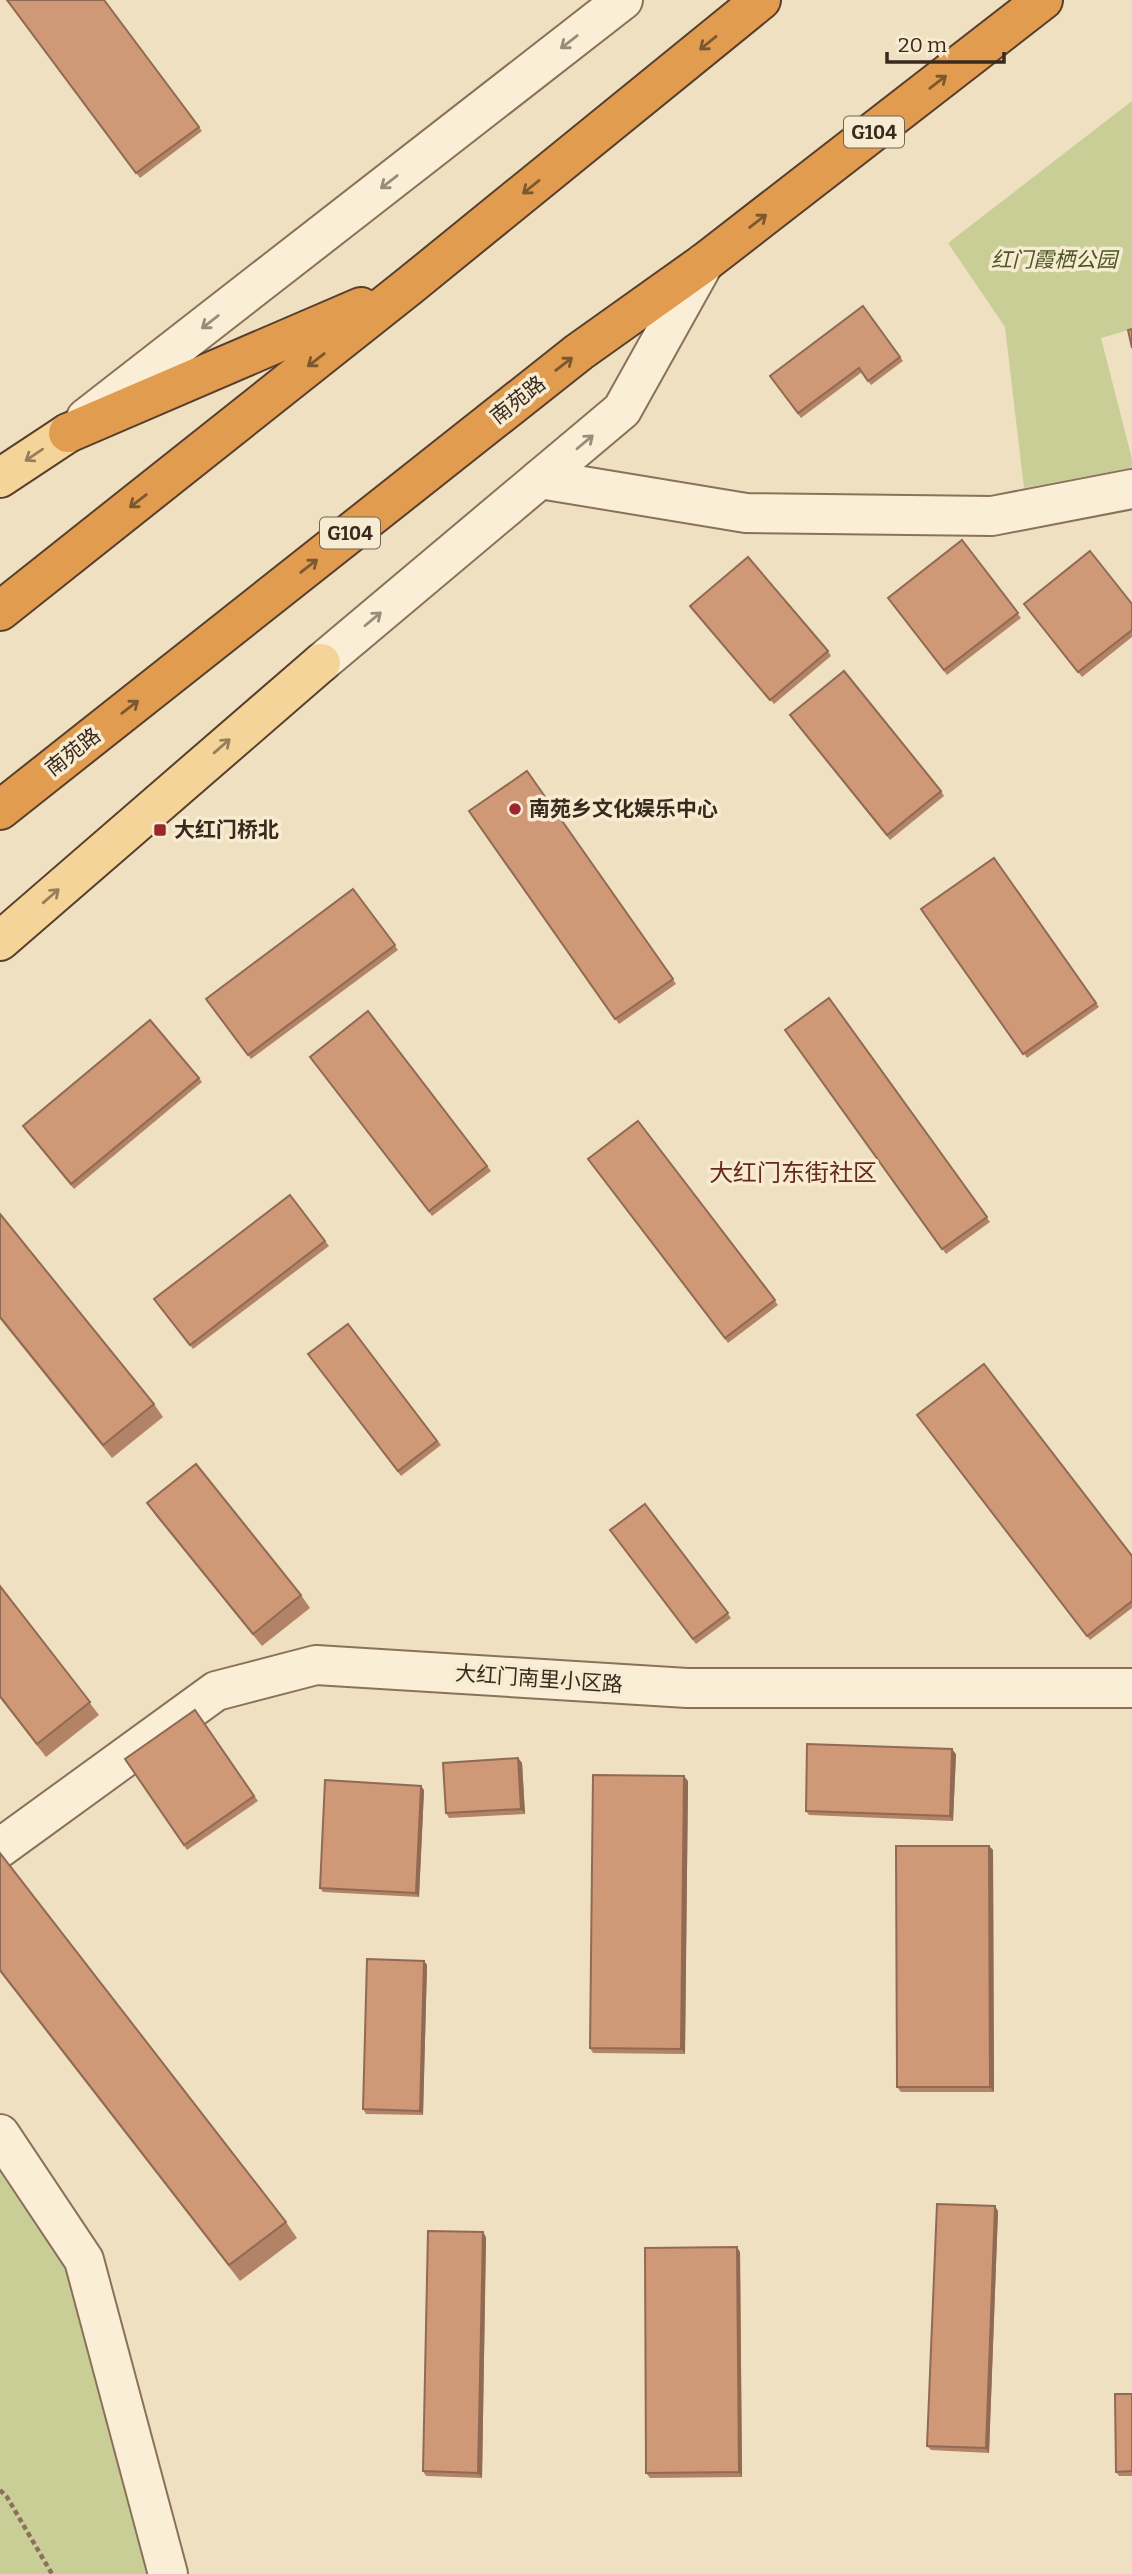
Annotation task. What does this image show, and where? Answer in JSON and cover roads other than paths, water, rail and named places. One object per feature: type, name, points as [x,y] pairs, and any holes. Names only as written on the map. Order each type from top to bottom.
[{"type":"highway","points":[[0,611],[408,287],[761,0]]},
{"type":"highway","name":"南苑路","points":[[0,810],[579,352],[704,263],[1043,0]]},
{"type":"highway","points":[[68,433],[408,287]]},
{"type":"main road","points":[[0,478],[68,433]]},
{"type":"main road","points":[[0,941],[321,663]]},
{"type":"street","points":[[68,433],[623,0]]},
{"type":"street","points":[[321,663],[622,410],[704,263]]},
{"type":"street","points":[[540,479],[746,513],[992,516],[1132,489]]},
{"type":"street","name":"大红门南里小区路","points":[[0,1848],[216,1691],[316,1665],[687,1688],[1132,1688]]},
{"type":"street","points":[[0,2134],[83,2260],[168,2574]]},
{"type":"place","name":"南苑乡文化娱乐中心","points":[[515,809]]},
{"type":"place","name":"大红门桥北","points":[[160,830]]},
{"type":"district","name":"大红门东街社区","points":[[793,1173]]},
{"type":"park label","name":"红门霞栖公园","points":[[1054,260]]}]
